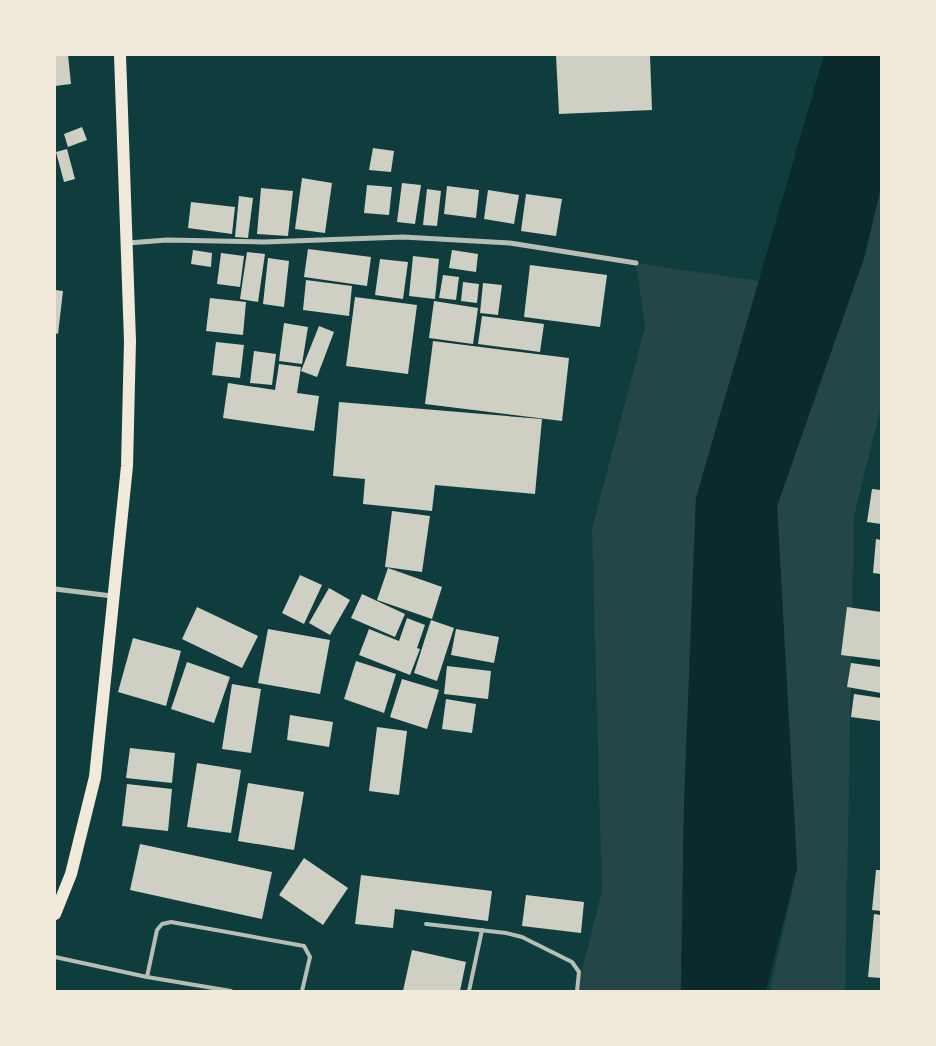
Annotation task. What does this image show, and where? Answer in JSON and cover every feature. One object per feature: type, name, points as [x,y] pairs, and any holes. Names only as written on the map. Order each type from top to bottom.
[{"type":"main road","points":[[55,914],[71,874],[95,778],[112,596],[127,466],[130,341],[125,244],[120,55]]},
{"type":"street","points":[[125,244],[167,240],[264,242],[403,238],[510,243],[636,262]]},
{"type":"street","points":[[55,589],[112,596]]},
{"type":"lane","points":[[147,977],[158,930],[162,924],[171,922],[304,946],[310,957],[302,991]]},
{"type":"lane","points":[[426,924],[482,930],[522,937],[572,962],[579,972],[577,991]]},
{"type":"lane","points":[[469,991],[482,930]]},
{"type":"lane","points":[[55,957],[147,977],[231,991]]},
{"type":"shaded area","points":[[824,55],[881,55],[881,187],[864,258],[777,506],[797,868],[766,991],[681,991],[684,805],[696,498]]},
{"type":"shaded area","points":[[881,187],[881,407],[854,516],[845,991],[770,991],[797,868],[777,506],[864,258]]},
{"type":"shaded area","points":[[636,263],[759,281],[696,498],[684,805],[681,991],[577,991],[602,891],[592,529],[645,327]]},
{"type":"building","points":[[55,55],[68,55],[71,84],[55,86]]},
{"type":"building","points":[[556,55],[650,55],[652,110],[559,114]]},
{"type":"building","points":[[82,127],[87,140],[68,147],[64,134]]},
{"type":"building","points":[[373,148],[394,151],[391,172],[369,170]]},
{"type":"building","points":[[67,149],[75,179],[64,182],[56,152]]},
{"type":"building","points":[[302,178],[332,183],[325,233],[295,229]]},
{"type":"building","points":[[402,183],[421,185],[415,224],[397,222]]},
{"type":"building","points":[[367,185],[392,187],[389,215],[364,213]]},
{"type":"building","points":[[447,186],[479,190],[476,218],[444,214]]},
{"type":"building","points":[[261,188],[293,191],[288,236],[257,234]]},
{"type":"building","points":[[427,189],[441,191],[437,226],[423,225]]},
{"type":"building","points":[[488,190],[519,195],[514,224],[484,219]]},
{"type":"building","points":[[526,194],[562,199],[556,236],[521,231]]},
{"type":"building","points":[[239,196],[253,198],[248,238],[235,237]]},
{"type":"building","points":[[191,202],[235,207],[232,234],[188,228]]},
{"type":"building","points":[[308,249],[371,257],[367,286],[304,277]]},
{"type":"building","points":[[193,250],[212,253],[211,267],[191,264]]},
{"type":"building","points":[[452,250],[478,254],[476,272],[449,268]]},
{"type":"building","points":[[247,252],[265,254],[258,302],[240,299]]},
{"type":"building","points":[[221,253],[244,256],[240,287],[217,284]]},
{"type":"building","points":[[413,256],[439,259],[435,299],[409,296]]},
{"type":"building","points":[[268,258],[289,261],[284,307],[263,304]]},
{"type":"building","points":[[380,259],[408,262],[403,299],[375,295]]},
{"type":"building","points":[[530,265],[607,275],[600,327],[524,317]]},
{"type":"building","points":[[443,275],[459,277],[456,300],[439,298]]},
{"type":"building","points":[[306,280],[352,286],[349,316],[303,310]]},
{"type":"building","points":[[463,282],[479,284],[477,303],[461,301]]},
{"type":"building","points":[[483,283],[502,285],[498,315],[480,313]]},
{"type":"building","points":[[55,290],[63,291],[58,334],[55,333]]},
{"type":"building","points":[[355,297],[417,305],[408,374],[346,366]]},
{"type":"building","points":[[210,298],[246,302],[243,335],[206,331]]},
{"type":"building","points":[[434,301],[478,308],[473,344],[429,338]]},
{"type":"building","points":[[482,316],[544,324],[540,352],[478,344]]},
{"type":"building","points":[[284,323],[308,327],[302,364],[279,361]]},
{"type":"building","points":[[319,326],[334,332],[317,377],[301,371]]},
{"type":"building","points":[[433,341],[569,358],[562,421],[425,404]]},
{"type":"building","points":[[216,342],[244,345],[240,378],[212,375]]},
{"type":"building","points":[[254,351],[276,354],[272,385],[250,383]]},
{"type":"building","points":[[279,364],[301,367],[297,393],[319,396],[314,431],[223,418],[228,383],[275,390]]},
{"type":"building","points":[[339,402],[542,419],[535,494],[435,485],[432,511],[363,504],[365,479],[333,476]]},
{"type":"building","points":[[872,489],[881,490],[881,524],[867,522]]},
{"type":"building","points":[[392,511],[430,516],[422,572],[385,567]]},
{"type":"building","points":[[876,539],[881,540],[881,574],[873,573]]},
{"type":"building","points":[[388,568],[442,587],[432,619],[377,600]]},
{"type":"building","points":[[300,575],[322,585],[304,624],[282,613]]},
{"type":"building","points":[[329,588],[350,600],[330,635],[309,623]]},
{"type":"building","points":[[362,594],[405,614],[395,637],[351,618]]},
{"type":"building","points":[[197,607],[258,636],[242,668],[182,639]]},
{"type":"building","points":[[847,607],[881,612],[881,660],[841,655]]},
{"type":"building","points":[[407,618],[425,625],[417,648],[420,649],[410,675],[359,655],[369,629],[399,641]]},
{"type":"building","points":[[431,620],[454,628],[437,681],[414,673]]},
{"type":"building","points":[[268,629],[330,640],[320,694],[258,683]]},
{"type":"building","points":[[456,629],[499,637],[494,663],[451,655]]},
{"type":"building","points":[[133,638],[181,651],[166,706],[118,692]]},
{"type":"building","points":[[356,661],[396,674],[384,713],[344,699]]},
{"type":"building","points":[[187,662],[230,677],[214,723],[171,709]]},
{"type":"building","points":[[851,663],[881,667],[881,693],[847,687]]},
{"type":"building","points":[[447,666],[491,671],[488,699],[444,694]]},
{"type":"building","points":[[402,679],[439,690],[427,729],[390,717]]},
{"type":"building","points":[[232,684],[261,689],[251,753],[222,749]]},
{"type":"building","points":[[854,694],[881,698],[881,721],[851,717]]},
{"type":"building","points":[[446,699],[476,704],[472,733],[442,729]]},
{"type":"building","points":[[290,715],[333,722],[329,747],[287,740]]},
{"type":"building","points":[[377,727],[407,731],[399,795],[369,791]]},
{"type":"building","points":[[130,748],[175,753],[172,783],[126,778]]},
{"type":"building","points":[[197,763],[241,770],[231,833],[187,827]]},
{"type":"building","points":[[248,783],[304,792],[294,850],[238,841]]},
{"type":"building","points":[[127,784],[172,789],[168,831],[122,826]]},
{"type":"building","points":[[140,844],[272,872],[262,919],[130,890]]},
{"type":"building","points":[[304,858],[348,888],[323,925],[279,895]]},
{"type":"building","points":[[876,870],[881,870],[881,911],[872,910]]},
{"type":"building","points":[[361,875],[492,891],[488,921],[395,909],[393,928],[355,924]]},
{"type":"building","points":[[526,895],[584,902],[581,933],[522,926]]},
{"type":"building","points":[[874,914],[881,915],[881,978],[868,977]]},
{"type":"building","points":[[412,950],[466,962],[460,991],[403,991]]}]
